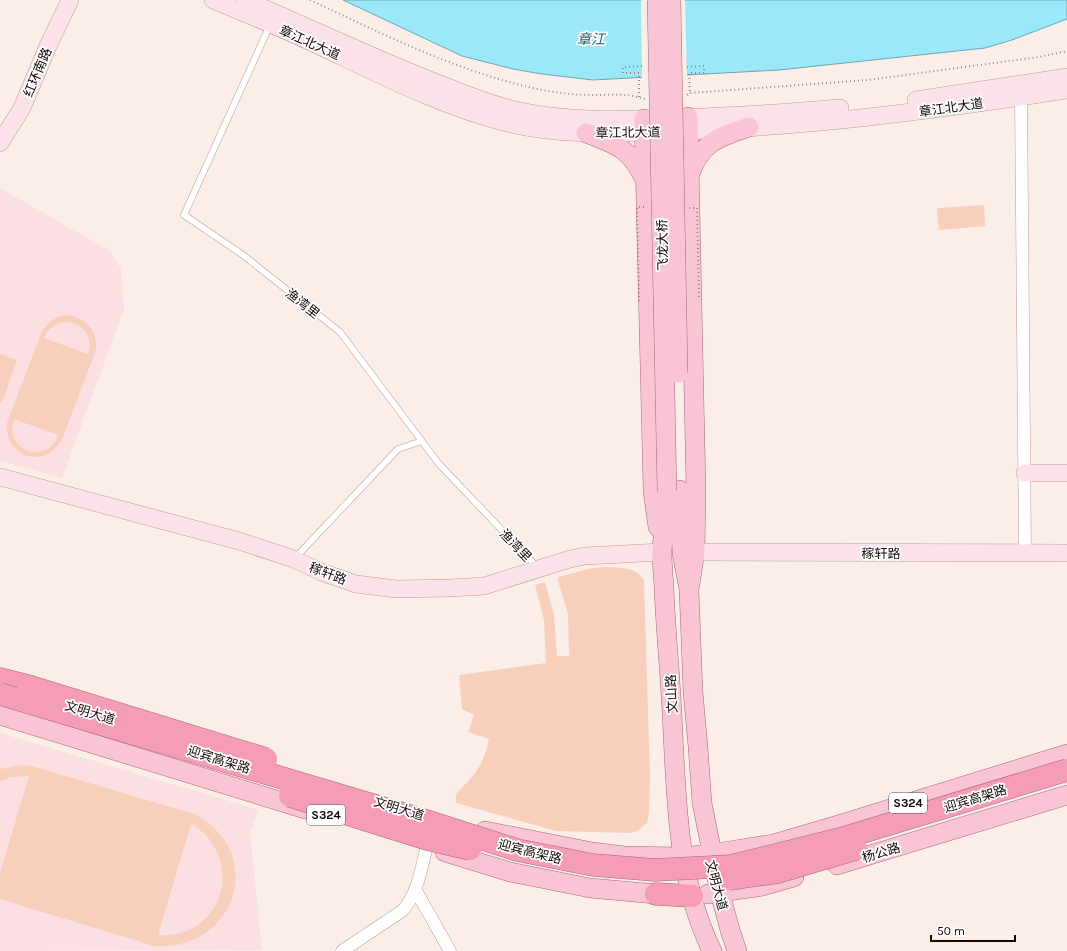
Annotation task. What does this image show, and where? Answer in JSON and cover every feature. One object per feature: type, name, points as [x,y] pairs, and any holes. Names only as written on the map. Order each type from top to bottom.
[{"type":"highway","points":[[0,679],[233,747],[427,812],[517,850]]},
{"type":"highway","name":"迎宾高架路","points":[[0,694],[423,820],[517,850],[593,865],[655,870],[731,866],[840,839],[1067,770]]},
{"type":"highway","name":"迎宾高架路","points":[[0,707],[427,838],[591,878],[654,883],[710,882],[778,872],[1067,785]]},
{"type":"highway","name":"文明大道","points":[[656,894],[692,896]]},
{"type":"main road","name":"红环南路","points":[[0,143],[22,108],[48,46],[70,0]]},
{"type":"main road","name":"章江北大道","points":[[213,0],[308,40],[394,81],[462,109],[509,123],[561,132],[586,133],[644,126],[689,124],[895,103],[1067,77]]},
{"type":"main road","name":"章江北大道","points":[[245,0],[314,29],[398,68],[496,105],[555,118],[596,120],[644,126]]},
{"type":"main road","name":"飞龙大桥","points":[[657,0],[674,490]]},
{"type":"main road","name":"飞龙大桥","points":[[671,0],[674,490]]},
{"type":"main road","name":"章江北大道","points":[[689,124],[749,128],[896,115],[1067,90]]},
{"type":"main road","points":[[688,590],[695,552],[696,490],[689,124]]},
{"type":"main road","points":[[644,126],[653,491],[662,552]]},
{"type":"main road","points":[[690,176],[695,161],[709,144],[726,135],[749,128]]},
{"type":"main road","points":[[586,133],[617,145],[624,150],[640,169],[646,181]]},
{"type":"main road","points":[[1025,473],[1067,473]]},
{"type":"main road","name":"稼轩路","points":[[0,477],[239,541],[294,559],[321,572],[356,584],[396,589],[484,586],[570,559],[585,556],[662,552]]},
{"type":"main road","name":"文山路","points":[[674,490],[667,506],[662,552],[677,803],[683,857],[692,896]]},
{"type":"main road","name":"文山路","points":[[674,490],[688,590],[693,692],[702,803],[711,854]]},
{"type":"main road","name":"稼轩路","points":[[695,552],[1067,553]]},
{"type":"main road","name":"文明大道","points":[[0,685],[435,819],[517,838],[592,852],[624,856],[683,857],[711,854],[720,893],[737,951]]},
{"type":"main road","name":"文明大道","points":[[0,715],[510,872],[590,888],[656,894]]},
{"type":"main road","name":"S324","points":[[711,854],[773,844],[1067,754]]},
{"type":"main road","name":"杨公路","points":[[692,896],[720,893],[771,884],[846,863],[1067,795]]},
{"type":"main road","name":"文明大道","points":[[692,896],[703,932],[712,951]]},
{"type":"street","points":[[1021,97],[1025,553]]},
{"type":"street","points":[[342,951],[402,911],[409,903],[415,889],[427,846]]},
{"type":"street","points":[[415,889],[450,951]]},
{"type":"lane","name":"渔湾里","points":[[270,24],[184,215],[243,255],[340,332],[440,464],[539,569]]},
{"type":"lane","points":[[294,559],[398,449],[422,440]]},
{"type":"path","points":[[639,96],[639,73],[623,73],[623,67],[642,66]]},
{"type":"path","points":[[686,67],[704,66],[704,73],[689,73],[690,93]]},
{"type":"shaded area","points":[[0,188],[110,251],[121,269],[124,309],[62,478],[0,461]]},
{"type":"shaded area","points":[[984,205],[985,226],[939,230],[937,208]]},
{"type":"shaded area","points":[[68,315],[81,319],[90,327],[95,337],[96,350],[63,437],[56,447],[48,454],[38,457],[29,456],[20,452],[13,445],[8,436],[7,423],[42,331],[47,324],[53,320]],"holes":[[[64,322],[76,324],[85,331],[89,341],[88,354],[44,338],[52,327]],[[14,419],[58,435],[53,445],[45,450],[37,452],[28,451],[20,446],[15,439],[12,430]]]},
{"type":"shaded area","points":[[0,354],[17,360],[2,403],[0,403]]},
{"type":"shaded area","points":[[604,567],[632,570],[641,575],[644,580],[650,777],[649,812],[647,823],[638,831],[630,833],[556,831],[456,803],[456,794],[477,770],[484,757],[489,739],[468,732],[474,715],[462,709],[459,675],[546,663],[544,620],[535,585],[545,582],[554,615],[557,656],[569,656],[568,614],[558,577],[588,569]]},
{"type":"shaded area","points":[[0,733],[259,810],[250,832],[262,950],[0,951]]},
{"type":"shaded area","points":[[22,765],[32,766],[194,814],[217,831],[231,851],[236,874],[233,896],[223,916],[206,933],[183,943],[154,946],[0,899],[0,873],[29,776],[11,777],[0,781],[0,769]],"holes":[[[191,824],[204,833],[214,845],[220,859],[222,874],[221,889],[217,903],[208,916],[196,926],[178,934],[158,935]]]},
{"type":"water","name":"章江","points":[[343,0],[1067,0],[1067,19],[1012,40],[985,48],[779,70],[593,80],[513,69],[462,56]]},
{"type":"pier","points":[[641,0],[685,0],[687,77],[642,80]]}]
